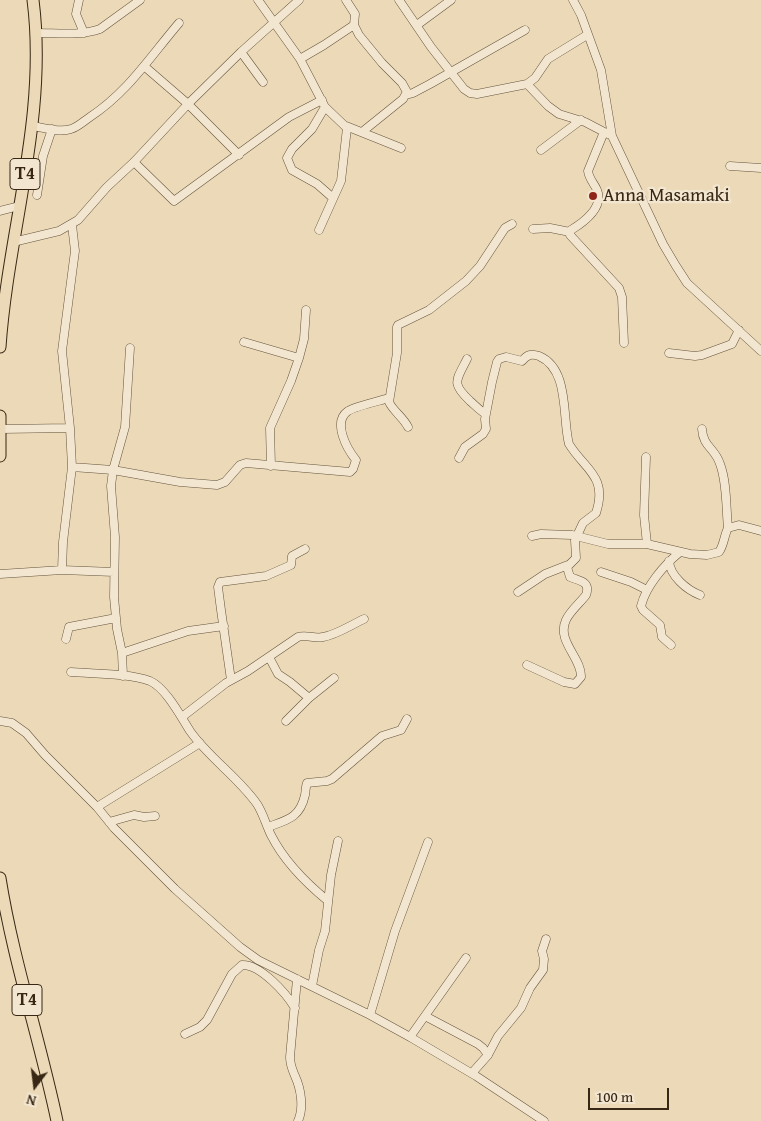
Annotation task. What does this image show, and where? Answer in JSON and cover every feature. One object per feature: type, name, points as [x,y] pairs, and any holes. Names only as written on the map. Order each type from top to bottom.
[{"type":"highway","name":"T4","points":[[0,347],[2,314],[33,126],[36,97],[38,32],[33,0]]},
{"type":"highway","points":[[0,416],[0,456]]},
{"type":"highway","name":"T4","points":[[0,878],[3,913],[45,1064],[57,1121]]},
{"type":"street","points":[[79,0],[76,14],[84,33]]},
{"type":"street","points":[[38,32],[84,33],[100,29],[140,0]]},
{"type":"street","points":[[258,0],[300,59],[325,108],[346,126],[401,148]]},
{"type":"street","points":[[13,242],[59,231],[72,225],[188,104],[241,52],[299,0]]},
{"type":"street","points":[[346,0],[355,14],[354,25],[359,35],[382,63],[402,83],[406,94]]},
{"type":"street","points":[[399,0],[464,89],[470,93],[477,94],[527,84],[535,78],[548,59],[587,35]]},
{"type":"street","points":[[417,25],[451,0]]},
{"type":"street","points":[[573,0],[581,15],[601,70],[612,136],[646,206],[654,228],[687,283],[761,351]]},
{"type":"street","points":[[33,126],[70,130],[94,114],[118,96],[179,23]]},
{"type":"street","points":[[300,59],[354,25]]},
{"type":"street","points":[[362,132],[406,94],[417,91],[525,30]]},
{"type":"street","points":[[241,52],[263,82]]},
{"type":"street","points":[[144,66],[188,104],[239,155]]},
{"type":"street","points":[[527,84],[548,106],[559,114],[581,120],[612,136]]},
{"type":"street","points":[[134,162],[174,200],[239,155],[289,117],[322,100]]},
{"type":"street","points":[[325,108],[312,129],[292,149],[287,158],[292,170],[317,184],[333,198]]},
{"type":"street","points":[[541,150],[581,120]]},
{"type":"street","points":[[319,230],[341,181],[348,135],[346,126]]},
{"type":"street","points":[[37,195],[43,156],[52,129]]},
{"type":"street","points":[[570,232],[594,211],[599,200],[598,192],[588,172],[604,132]]},
{"type":"street","points":[[730,166],[761,168]]},
{"type":"street","points":[[0,211],[19,206]]},
{"type":"street","points":[[408,427],[404,419],[391,406],[389,398],[397,353],[396,330],[398,324],[429,310],[466,282],[480,266],[505,228],[512,224]]},
{"type":"street","points":[[62,570],[72,466],[62,351],[74,266],[72,225]]},
{"type":"street","points":[[533,229],[550,228],[570,232],[577,243],[619,288],[622,297],[624,343]]},
{"type":"street","points":[[271,466],[270,428],[299,358],[304,340],[306,310]]},
{"type":"street","points":[[669,353],[702,355],[732,344],[739,330]]},
{"type":"street","points":[[244,342],[299,358]]},
{"type":"street","points":[[123,676],[122,653],[116,618],[115,537],[111,486],[113,470],[125,427],[130,348]]},
{"type":"street","points":[[459,458],[466,447],[483,434],[499,359],[506,358],[522,361],[525,356],[534,355],[544,359],[549,364],[561,386],[569,444],[594,474],[598,487],[598,506],[596,513],[583,524],[577,536],[576,558],[568,565],[545,574],[518,592]]},
{"type":"street","points":[[467,359],[457,382],[457,387],[481,412],[486,414]]},
{"type":"street","points":[[72,466],[113,470],[180,482],[217,485],[225,482],[240,465],[246,463],[350,472],[356,460],[350,454],[342,436],[341,427],[344,415],[351,410],[389,398]]},
{"type":"street","points":[[1,429],[70,428]]},
{"type":"street","points":[[532,536],[541,534],[577,536],[608,544],[647,544],[680,552],[715,554],[722,548],[728,528],[721,466],[714,452],[704,442],[702,429]]},
{"type":"street","points":[[646,458],[644,515],[647,544]]},
{"type":"street","points":[[728,528],[739,525],[761,531]]},
{"type":"street","points":[[231,680],[218,587],[220,582],[274,574],[291,565],[292,556],[305,549]]},
{"type":"street","points":[[670,645],[662,636],[660,624],[642,608],[642,603],[647,590],[670,561],[680,552]]},
{"type":"street","points":[[670,561],[670,570],[684,586],[700,595]]},
{"type":"street","points":[[527,665],[564,682],[575,684],[582,677],[564,630],[566,620],[588,590],[582,581],[570,577],[567,570],[568,565]]},
{"type":"street","points":[[0,574],[62,570],[114,572]]},
{"type":"street","points":[[601,572],[631,582],[647,590]]},
{"type":"street","points":[[66,639],[69,627],[116,618]]},
{"type":"street","points":[[182,717],[231,680],[248,671],[300,636],[325,637],[364,619]]},
{"type":"street","points":[[122,653],[188,631],[224,626]]},
{"type":"street","points":[[269,657],[278,674],[309,698]]},
{"type":"street","points":[[71,672],[123,676],[157,685],[200,743],[258,805],[276,843],[293,867],[308,884],[328,901]]},
{"type":"street","points":[[286,721],[309,698],[334,678]]},
{"type":"street","points":[[268,827],[293,818],[296,815],[305,797],[307,784],[332,779],[382,736],[401,730],[407,719]]},
{"type":"street","points":[[0,721],[12,724],[26,733],[114,828],[175,889],[240,947],[258,960],[370,1015],[410,1037],[472,1074],[544,1121]]},
{"type":"street","points":[[97,808],[200,743]]},
{"type":"street","points":[[109,822],[134,815],[144,817],[155,816]]},
{"type":"street","points":[[312,986],[325,931],[331,875],[338,841]]},
{"type":"street","points":[[370,1015],[395,931],[428,842]]},
{"type":"street","points":[[472,1074],[488,1055],[498,1036],[521,1008],[530,988],[543,970],[542,950],[546,939]]},
{"type":"street","points":[[410,1037],[466,958]]},
{"type":"street","points":[[185,1034],[207,1020],[232,974],[242,965],[250,966],[270,979],[290,999],[295,1008]]},
{"type":"street","points":[[297,979],[290,1043],[290,1067],[296,1077],[301,1100],[301,1115],[298,1121]]},
{"type":"street","points":[[425,1016],[478,1044],[488,1055]]},
{"type":"place","name":"Anna Masamaki","points":[[593,196]]}]
